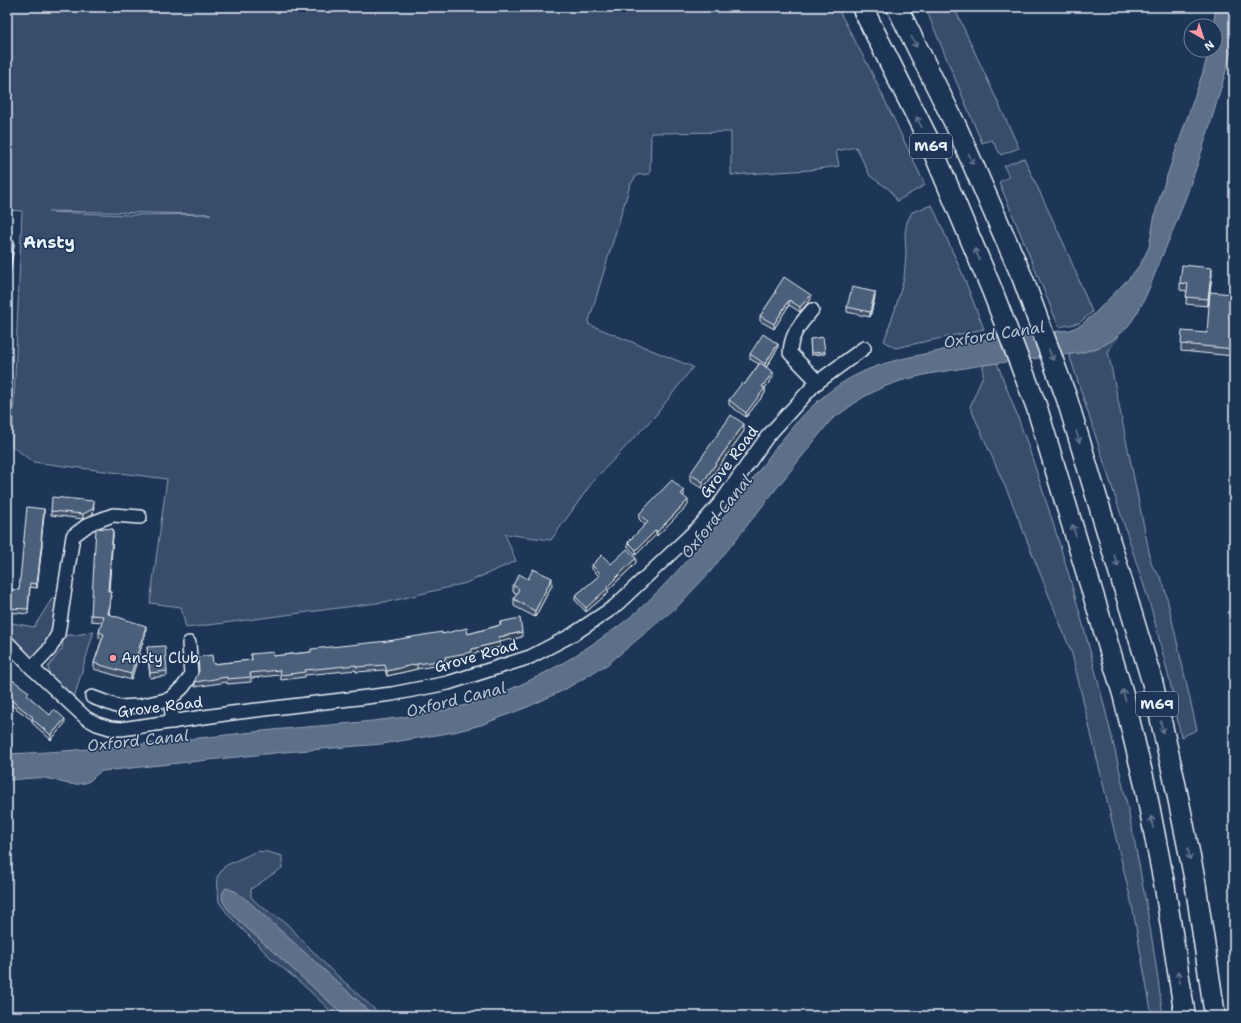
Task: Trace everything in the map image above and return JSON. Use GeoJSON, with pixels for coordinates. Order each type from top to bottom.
{"type":"FeatureCollection","features":[{"type":"Feature","properties":{"kind":"highway","name":"M69"},"geometry":{"type":"LineString","coordinates":[[862,7],[929,141],[992,290],[1037,408],[1123,694],[1145,785],[1164,881],[1185,1016]]}},
{"type":"Feature","properties":{"kind":"highway","name":"M69"},"geometry":{"type":"LineString","coordinates":[[897,7],[958,128],[1023,279],[1067,399],[1152,681],[1195,881],[1215,1016]]}},
{"type":"Feature","properties":{"kind":"street"},"geometry":{"type":"LineString","coordinates":[[812,310],[794,333],[790,353],[818,382]]}},
{"type":"Feature","properties":{"kind":"street","name":"Grove Road"},"geometry":{"type":"LineString","coordinates":[[7,642],[32,668],[86,718],[97,724],[110,728],[121,729],[240,712],[392,694],[448,683],[530,657],[572,636],[614,607],[699,528],[721,502],[767,437],[818,382],[864,348]]}},
{"type":"Feature","properties":{"kind":"street"},"geometry":{"type":"LineString","coordinates":[[32,668],[49,650],[58,634],[73,536],[89,524],[113,515],[140,517]]}},
{"type":"Feature","properties":{"kind":"street"},"geometry":{"type":"LineString","coordinates":[[92,696],[119,707],[139,706],[170,699],[183,687],[191,676],[189,644]]}},
{"type":"Feature","properties":{"kind":"street"},"geometry":{"type":"LineString","coordinates":[[170,699],[174,722]]}},
{"type":"Feature","properties":{"kind":"shaded area"},"geometry":{"type":"Polygon","coordinates":[[[7,7],[837,7],[871,71],[925,185],[897,201],[890,190],[870,176],[856,147],[836,151],[839,166],[810,170],[731,175],[731,132],[651,133],[650,174],[637,175],[630,185],[588,324],[693,367],[655,416],[594,480],[551,540],[505,534],[516,561],[466,583],[392,601],[186,628],[181,607],[150,603],[167,479],[33,462],[12,446],[22,211],[7,210],[7,7]],[[48,211],[129,215],[211,214],[48,211]]]}},
{"type":"Feature","properties":{"kind":"shaded area"},"geometry":{"type":"Polygon","coordinates":[[[925,7],[954,7],[1019,148],[1001,155],[992,140],[982,143],[925,7]]]}},
{"type":"Feature","properties":{"kind":"shaded area"},"geometry":{"type":"Polygon","coordinates":[[[1216,7],[1234,7],[1233,40],[1226,70],[1203,147],[1176,223],[1146,295],[1138,311],[1123,332],[1112,341],[1100,347],[1079,353],[983,365],[928,374],[900,381],[881,388],[862,398],[831,420],[710,572],[679,605],[608,664],[564,690],[530,706],[481,725],[454,732],[382,744],[285,752],[103,771],[98,773],[90,781],[79,784],[70,784],[45,778],[7,780],[7,754],[69,751],[373,721],[445,710],[509,690],[568,660],[621,625],[659,590],[719,523],[799,420],[826,394],[841,383],[868,370],[908,357],[992,338],[1070,330],[1081,325],[1094,314],[1132,275],[1141,263],[1149,247],[1160,196],[1207,58],[1223,58],[1223,18],[1214,18],[1216,7]]]}},
{"type":"Feature","properties":{"kind":"shaded area"},"geometry":{"type":"Polygon","coordinates":[[[1024,158],[1064,244],[1092,312],[1079,323],[1059,327],[999,182],[1009,177],[1004,166],[1024,158]]]}},
{"type":"Feature","properties":{"kind":"shaded area"},"geometry":{"type":"Polygon","coordinates":[[[932,205],[962,273],[984,329],[895,348],[884,341],[904,278],[906,254],[905,233],[907,222],[912,212],[932,205]]]}},
{"type":"Feature","properties":{"kind":"shaded area"},"geometry":{"type":"Polygon","coordinates":[[[1119,335],[1108,352],[1152,566],[1161,578],[1165,589],[1197,730],[1181,737],[1170,682],[1152,611],[1069,354],[1096,348],[1108,343],[1119,335]]]}},
{"type":"Feature","properties":{"kind":"shaded area"},"geometry":{"type":"Polygon","coordinates":[[[997,363],[1024,433],[1050,513],[1091,655],[1126,798],[1153,943],[1163,1016],[1152,1016],[1132,905],[1072,654],[1011,500],[970,407],[983,375],[983,365],[997,363]]]}},
{"type":"Feature","properties":{"kind":"shaded area"},"geometry":{"type":"Polygon","coordinates":[[[53,597],[57,601],[55,635],[36,660],[32,659],[7,633],[7,622],[34,627],[53,597]]]}},
{"type":"Feature","properties":{"kind":"shaded area"},"geometry":{"type":"Polygon","coordinates":[[[94,631],[74,698],[50,676],[48,667],[62,649],[64,635],[77,635],[94,631]]]}},
{"type":"Feature","properties":{"kind":"shaded area"},"geometry":{"type":"Polygon","coordinates":[[[257,851],[282,856],[282,868],[251,889],[251,897],[259,905],[286,923],[329,968],[382,1016],[336,1016],[301,983],[274,961],[229,916],[219,902],[217,877],[225,866],[257,851]]]}},
{"type":"Feature","properties":{"kind":"shaded area"},"geometry":{"type":"Polygon","coordinates":[[[226,888],[235,891],[248,901],[375,1016],[345,1016],[232,914],[225,905],[222,897],[226,888]]]}},
{"type":"Feature","properties":{"kind":"building"},"geometry":{"type":"Polygon","coordinates":[[[7,240],[14,241],[10,268],[7,268],[7,240]]]}},
{"type":"Feature","properties":{"kind":"building"},"geometry":{"type":"Polygon","coordinates":[[[1182,265],[1212,268],[1208,299],[1186,297],[1188,284],[1180,283],[1182,265]]]}},
{"type":"Feature","properties":{"kind":"building"},"geometry":{"type":"Polygon","coordinates":[[[784,277],[811,295],[800,307],[789,300],[774,324],[760,316],[784,277]]]}},
{"type":"Feature","properties":{"kind":"building"},"geometry":{"type":"Polygon","coordinates":[[[852,287],[875,292],[870,312],[847,307],[852,287]]]}},
{"type":"Feature","properties":{"kind":"building"},"geometry":{"type":"Polygon","coordinates":[[[1210,292],[1234,294],[1234,349],[1181,344],[1182,331],[1207,333],[1210,292]]]}},
{"type":"Feature","properties":{"kind":"building"},"geometry":{"type":"Polygon","coordinates":[[[763,334],[778,344],[765,364],[750,354],[763,334]]]}},
{"type":"Feature","properties":{"kind":"building"},"geometry":{"type":"Polygon","coordinates":[[[823,337],[825,352],[811,353],[810,339],[823,337]]]}},
{"type":"Feature","properties":{"kind":"building"},"geometry":{"type":"Polygon","coordinates":[[[760,363],[773,372],[762,387],[765,388],[746,413],[729,400],[742,383],[744,385],[760,363]]]}},
{"type":"Feature","properties":{"kind":"building"},"geometry":{"type":"Polygon","coordinates":[[[731,415],[744,424],[703,482],[690,474],[731,415]]]}},
{"type":"Feature","properties":{"kind":"building"},"geometry":{"type":"Polygon","coordinates":[[[672,480],[684,491],[681,494],[688,500],[657,532],[656,530],[636,550],[628,542],[648,522],[639,514],[672,480]]]}},
{"type":"Feature","properties":{"kind":"building"},"geometry":{"type":"Polygon","coordinates":[[[52,497],[94,501],[93,509],[83,514],[51,511],[52,497]]]}},
{"type":"Feature","properties":{"kind":"building"},"geometry":{"type":"Polygon","coordinates":[[[27,507],[44,509],[37,584],[30,583],[28,609],[7,608],[7,589],[19,590],[27,507]]]}},
{"type":"Feature","properties":{"kind":"building"},"geometry":{"type":"Polygon","coordinates":[[[96,528],[113,529],[108,591],[111,591],[108,614],[146,626],[131,674],[94,663],[104,634],[99,632],[104,616],[91,615],[96,528]]]}},
{"type":"Feature","properties":{"kind":"building"},"geometry":{"type":"Polygon","coordinates":[[[627,549],[636,558],[607,587],[608,588],[586,608],[575,596],[601,574],[592,565],[602,555],[611,564],[627,549]]]}},
{"type":"Feature","properties":{"kind":"building"},"geometry":{"type":"Polygon","coordinates":[[[533,569],[552,578],[535,611],[514,599],[519,589],[513,585],[519,574],[528,579],[533,569]]]}},
{"type":"Feature","properties":{"kind":"building"},"geometry":{"type":"Polygon","coordinates":[[[520,618],[522,632],[499,637],[500,642],[472,649],[472,652],[445,657],[446,660],[417,664],[387,671],[385,665],[356,667],[356,665],[305,670],[305,672],[281,675],[280,670],[250,673],[251,677],[227,679],[227,677],[195,682],[199,671],[198,657],[212,655],[213,664],[252,660],[251,654],[273,652],[273,656],[311,652],[311,649],[388,641],[442,632],[442,634],[467,628],[468,634],[501,625],[500,622],[520,618]]]}},
{"type":"Feature","properties":{"kind":"building"},"geometry":{"type":"Polygon","coordinates":[[[165,646],[167,671],[150,673],[147,647],[165,646]]]}},
{"type":"Feature","properties":{"kind":"building"},"geometry":{"type":"Polygon","coordinates":[[[7,676],[29,692],[27,695],[50,715],[54,709],[65,719],[51,735],[32,719],[33,717],[7,697],[7,676]]]}},
{"type":"Feature","properties":{"kind":"place","name":"Ansty Club"},"geometry":{"type":"Point","coordinates":[113,658]}},
{"type":"Feature","properties":{"kind":"district","name":"Ansty"},"geometry":{"type":"Point","coordinates":[49,242]}},
{"type":"Feature","properties":{"kind":"water label","name":"Oxford Canal"},"geometry":{"type":"Point","coordinates":[994,334]}},
{"type":"Feature","properties":{"kind":"water label","name":"Oxford Canal"},"geometry":{"type":"Point","coordinates":[716,516]}},
{"type":"Feature","properties":{"kind":"water label","name":"Oxford Canal"},"geometry":{"type":"Point","coordinates":[456,699]}},
{"type":"Feature","properties":{"kind":"water label","name":"Oxford Canal"},"geometry":{"type":"Point","coordinates":[138,740]}}]}
